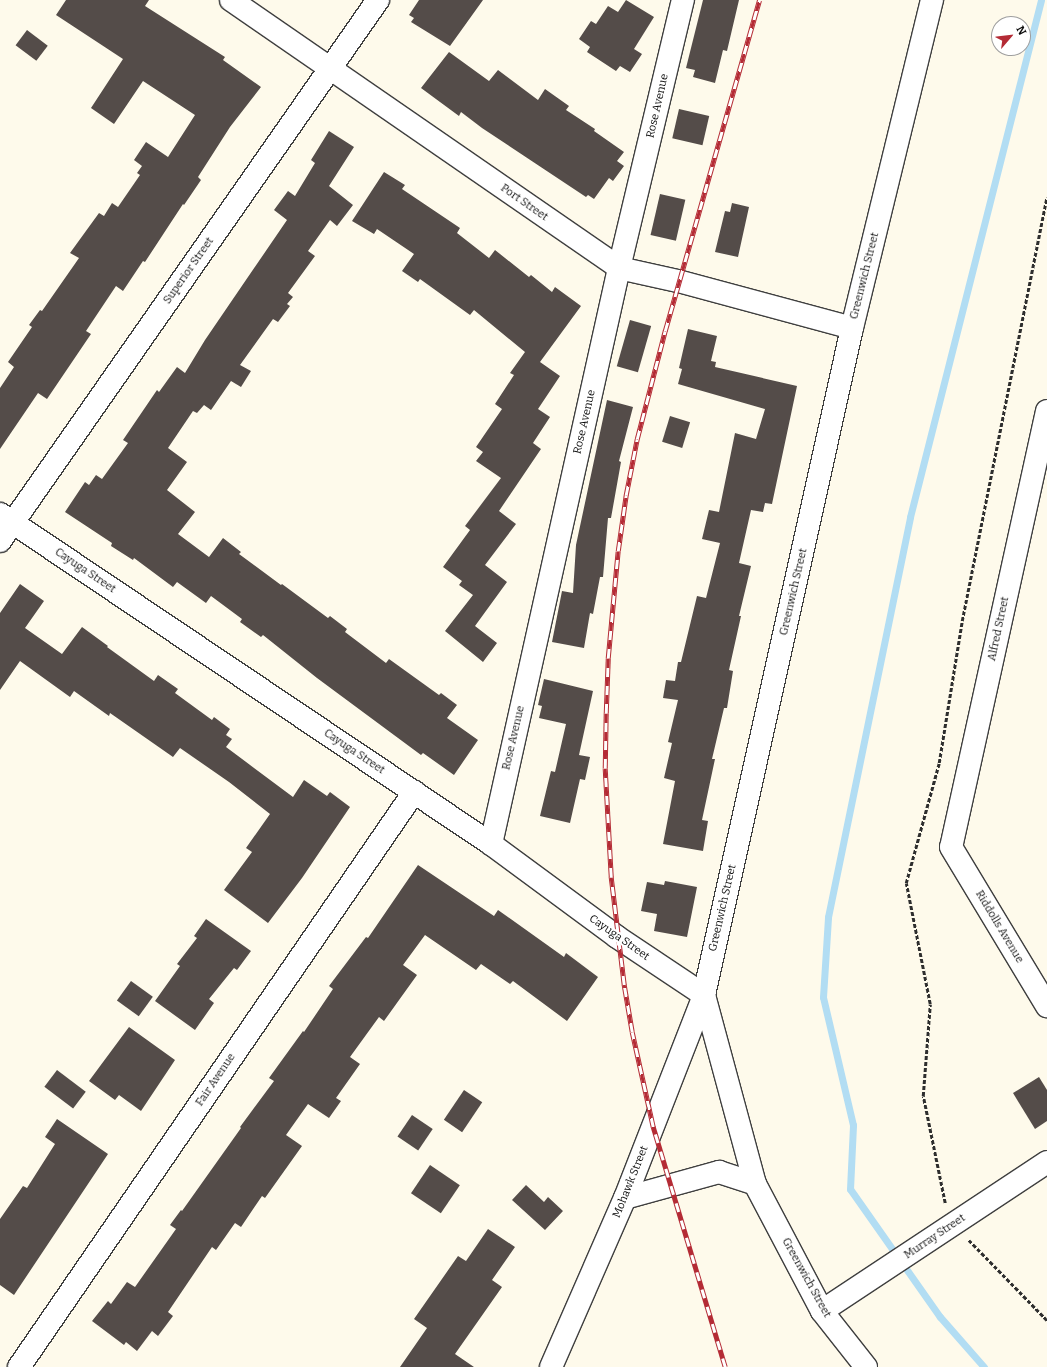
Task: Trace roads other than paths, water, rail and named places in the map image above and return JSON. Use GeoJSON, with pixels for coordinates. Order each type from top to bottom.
{"type":"FeatureCollection","features":[{"type":"Feature","properties":{"kind":"street","name":"Port Street"},"geometry":{"type":"LineString","coordinates":[[232,0],[620,268],[678,281],[852,328]]}},
{"type":"Feature","properties":{"kind":"street","name":"Superior Street"},"geometry":{"type":"LineString","coordinates":[[0,542],[7,519],[378,0]]}},
{"type":"Feature","properties":{"kind":"street","name":"Rose Avenue"},"geometry":{"type":"LineString","coordinates":[[491,844],[620,268],[683,0]]}},
{"type":"Feature","properties":{"kind":"street","name":"Greenwich Street"},"geometry":{"type":"LineString","coordinates":[[866,1367],[822,1311],[755,1184],[704,995],[852,328],[932,0]]}},
{"type":"Feature","properties":{"kind":"street","name":"Alfred Street"},"geometry":{"type":"LineString","coordinates":[[951,847],[1047,411]]}},
{"type":"Feature","properties":{"kind":"street","name":"Cayuga Street"},"geometry":{"type":"LineString","coordinates":[[7,519],[491,844],[617,937],[704,995]]}},
{"type":"Feature","properties":{"kind":"street","name":"Fair Avenue"},"geometry":{"type":"LineString","coordinates":[[19,1367],[414,792]]}},
{"type":"Feature","properties":{"kind":"street","name":"Riddolls Avenue"},"geometry":{"type":"LineString","coordinates":[[951,847],[1047,1006]]}},
{"type":"Feature","properties":{"kind":"street","name":"Mohawk Street"},"geometry":{"type":"LineString","coordinates":[[551,1367],[625,1198],[704,995]]}},
{"type":"Feature","properties":{"kind":"street","name":"Murray Street"},"geometry":{"type":"LineString","coordinates":[[822,1311],[924,1245],[1047,1162]]}},
{"type":"Feature","properties":{"kind":"street"},"geometry":{"type":"LineString","coordinates":[[625,1198],[719,1172],[755,1184]]}},
{"type":"Feature","properties":{"kind":"waterway"},"geometry":{"type":"LineString","coordinates":[[984,1367],[940,1317],[850,1189],[853,1125],[823,997],[828,917],[910,517],[1041,0]]}},
{"type":"Feature","properties":{"kind":"railway"},"geometry":{"type":"LineString","coordinates":[[725,1367],[653,1127],[632,1032],[624,985],[611,877],[605,768],[606,713],[608,658],[618,551],[626,495],[637,439],[665,331],[759,0]]}}]}
